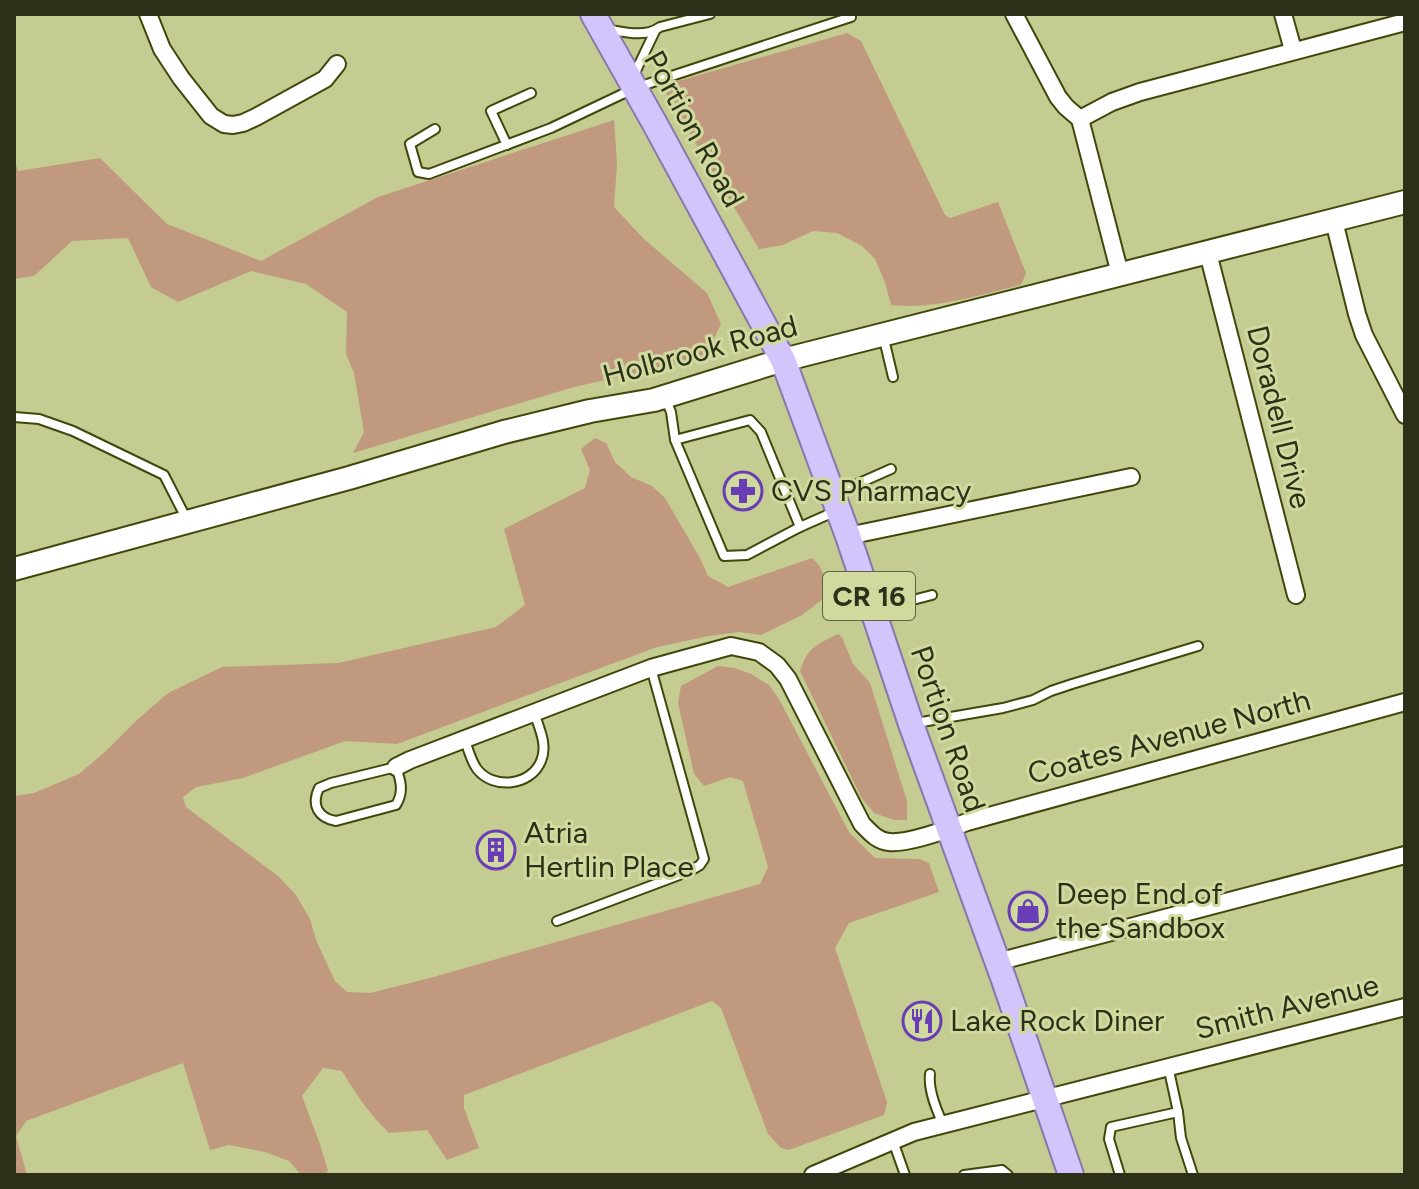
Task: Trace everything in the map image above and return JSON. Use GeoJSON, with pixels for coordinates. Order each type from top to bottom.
{"type":"FeatureCollection","features":[{"type":"Feature","properties":{"kind":"main road","name":"Portion Road"},"geometry":{"type":"LineString","coordinates":[[597,21],[783,360],[836,502],[1071,1175]]}},
{"type":"Feature","properties":{"kind":"street"},"geometry":{"type":"LineString","coordinates":[[148,14],[162,49],[181,78],[211,116],[224,124],[243,123],[256,117],[325,79],[337,64]]}},
{"type":"Feature","properties":{"kind":"street"},"geometry":{"type":"LineString","coordinates":[[1014,14],[1058,97],[1080,119],[1120,274]]}},
{"type":"Feature","properties":{"kind":"street"},"geometry":{"type":"LineString","coordinates":[[1283,14],[1293,50]]}},
{"type":"Feature","properties":{"kind":"street"},"geometry":{"type":"LineString","coordinates":[[1080,119],[1140,92],[1405,22]]}},
{"type":"Feature","properties":{"kind":"street","name":"Holbrook Road"},"geometry":{"type":"LineString","coordinates":[[14,569],[349,478],[504,432],[665,397],[783,360],[1405,202]]}},
{"type":"Feature","properties":{"kind":"street"},"geometry":{"type":"LineString","coordinates":[[1334,221],[1364,335],[1405,415]]}},
{"type":"Feature","properties":{"kind":"street","name":"Doradell Drive"},"geometry":{"type":"LineString","coordinates":[[1208,253],[1296,595]]}},
{"type":"Feature","properties":{"kind":"street"},"geometry":{"type":"LineString","coordinates":[[848,536],[1131,477]]}},
{"type":"Feature","properties":{"kind":"street"},"geometry":{"type":"LineString","coordinates":[[396,767],[651,668],[731,646],[759,652],[777,665],[788,679],[862,824],[875,837],[890,842],[949,829]]}},
{"type":"Feature","properties":{"kind":"street","name":"Coates Avenue North"},"geometry":{"type":"LineString","coordinates":[[949,829],[1405,702]]}},
{"type":"Feature","properties":{"kind":"street"},"geometry":{"type":"LineString","coordinates":[[997,962],[1405,855]]}},
{"type":"Feature","properties":{"kind":"street","name":"Smith Avenue"},"geometry":{"type":"LineString","coordinates":[[813,1175],[914,1132],[1405,1007]]}},
{"type":"Feature","properties":{"kind":"lane"},"geometry":{"type":"LineString","coordinates":[[633,85],[655,31],[710,14]]}},
{"type":"Feature","properties":{"kind":"lane"},"geometry":{"type":"LineString","coordinates":[[435,129],[410,144],[418,172],[429,174],[551,128],[633,85],[851,17]]}},
{"type":"Feature","properties":{"kind":"lane"},"geometry":{"type":"LineString","coordinates":[[597,21],[627,33],[655,31]]}},
{"type":"Feature","properties":{"kind":"lane"},"geometry":{"type":"LineString","coordinates":[[507,145],[491,111],[531,93]]}},
{"type":"Feature","properties":{"kind":"lane"},"geometry":{"type":"LineString","coordinates":[[883,335],[893,377]]}},
{"type":"Feature","properties":{"kind":"lane"},"geometry":{"type":"LineString","coordinates":[[665,397],[671,412],[675,440],[724,556],[747,555],[800,527],[891,469]]}},
{"type":"Feature","properties":{"kind":"lane"},"geometry":{"type":"LineString","coordinates":[[14,417],[39,419],[73,431],[164,475],[188,521]]}},
{"type":"Feature","properties":{"kind":"lane"},"geometry":{"type":"LineString","coordinates":[[675,440],[750,420],[761,432],[800,527]]}},
{"type":"Feature","properties":{"kind":"lane"},"geometry":{"type":"LineString","coordinates":[[874,611],[932,595]]}},
{"type":"Feature","properties":{"kind":"lane"},"geometry":{"type":"LineString","coordinates":[[911,724],[1033,700],[1072,684],[1198,646]]}},
{"type":"Feature","properties":{"kind":"lane"},"geometry":{"type":"LineString","coordinates":[[557,921],[690,871],[704,859],[651,668]]}},
{"type":"Feature","properties":{"kind":"lane"},"geometry":{"type":"LineString","coordinates":[[464,739],[476,768],[485,776],[496,782],[524,780],[541,761],[544,746],[534,712]]}},
{"type":"Feature","properties":{"kind":"lane"},"geometry":{"type":"LineString","coordinates":[[396,767],[401,789],[396,805],[336,821],[320,815],[316,807],[319,788],[396,767]]}},
{"type":"Feature","properties":{"kind":"lane"},"geometry":{"type":"LineString","coordinates":[[1168,1066],[1181,1138],[1193,1175]]}},
{"type":"Feature","properties":{"kind":"lane"},"geometry":{"type":"LineString","coordinates":[[930,1074],[936,1109],[943,1124]]}},
{"type":"Feature","properties":{"kind":"lane"},"geometry":{"type":"LineString","coordinates":[[1120,1175],[1109,1139],[1111,1127],[1178,1112]]}},
{"type":"Feature","properties":{"kind":"lane"},"geometry":{"type":"LineString","coordinates":[[893,1141],[905,1175]]}},
{"type":"Feature","properties":{"kind":"lane"},"geometry":{"type":"LineString","coordinates":[[964,1175],[1002,1170],[1008,1175]]}},
{"type":"Feature","properties":{"kind":"shaded area"},"geometry":{"type":"Polygon","coordinates":[[[847,33],[861,41],[945,215],[950,218],[998,202],[1026,273],[1021,285],[940,304],[891,305],[875,259],[862,246],[837,233],[813,231],[783,245],[759,249],[664,90],[664,85],[847,33]]]}},
{"type":"Feature","properties":{"kind":"shaded area"},"geometry":{"type":"Polygon","coordinates":[[[614,120],[617,163],[614,207],[644,239],[707,293],[721,324],[705,358],[574,387],[353,453],[364,432],[354,373],[346,354],[347,312],[306,284],[251,271],[178,302],[151,287],[128,238],[72,241],[34,276],[14,279],[14,159],[18,171],[100,158],[167,224],[261,261],[378,197],[614,120]]]}},
{"type":"Feature","properties":{"kind":"shaded area"},"geometry":{"type":"Polygon","coordinates":[[[595,438],[606,443],[615,462],[631,477],[652,486],[665,498],[708,576],[728,587],[812,558],[824,576],[824,598],[802,615],[761,635],[739,632],[657,647],[397,744],[345,741],[243,778],[196,787],[183,797],[186,807],[278,876],[296,895],[310,919],[335,981],[347,992],[370,993],[760,884],[768,867],[743,781],[730,777],[704,786],[694,774],[678,703],[681,686],[718,666],[751,674],[769,685],[779,699],[849,832],[875,858],[919,859],[929,863],[939,892],[849,923],[835,948],[887,1102],[884,1115],[789,1150],[781,1148],[768,1134],[721,1008],[712,1001],[464,1095],[464,1108],[479,1148],[447,1160],[427,1130],[389,1133],[364,1104],[342,1071],[323,1068],[302,1096],[328,1171],[324,1175],[301,1175],[289,1161],[265,1152],[229,1145],[210,1150],[183,1063],[26,1121],[16,1136],[27,1175],[14,1175],[14,796],[34,793],[79,774],[168,693],[222,667],[338,663],[496,627],[525,605],[504,529],[585,488],[590,470],[581,449],[595,438]]]}},
{"type":"Feature","properties":{"kind":"shaded area"},"geometry":{"type":"Polygon","coordinates":[[[838,634],[853,664],[870,683],[907,801],[907,820],[894,820],[874,813],[861,797],[800,671],[814,648],[838,634]]]}},
{"type":"Feature","properties":{"kind":"place","name":"CVS Pharmacy"},"geometry":{"type":"Point","coordinates":[743,491]}},
{"type":"Feature","properties":{"kind":"place","name":"Atria Hertlin Place"},"geometry":{"type":"Point","coordinates":[496,850]}},
{"type":"Feature","properties":{"kind":"place","name":"Deep End of the Sandbox"},"geometry":{"type":"Point","coordinates":[1028,911]}},
{"type":"Feature","properties":{"kind":"place","name":"Lake Rock Diner"},"geometry":{"type":"Point","coordinates":[922,1021]}}]}
